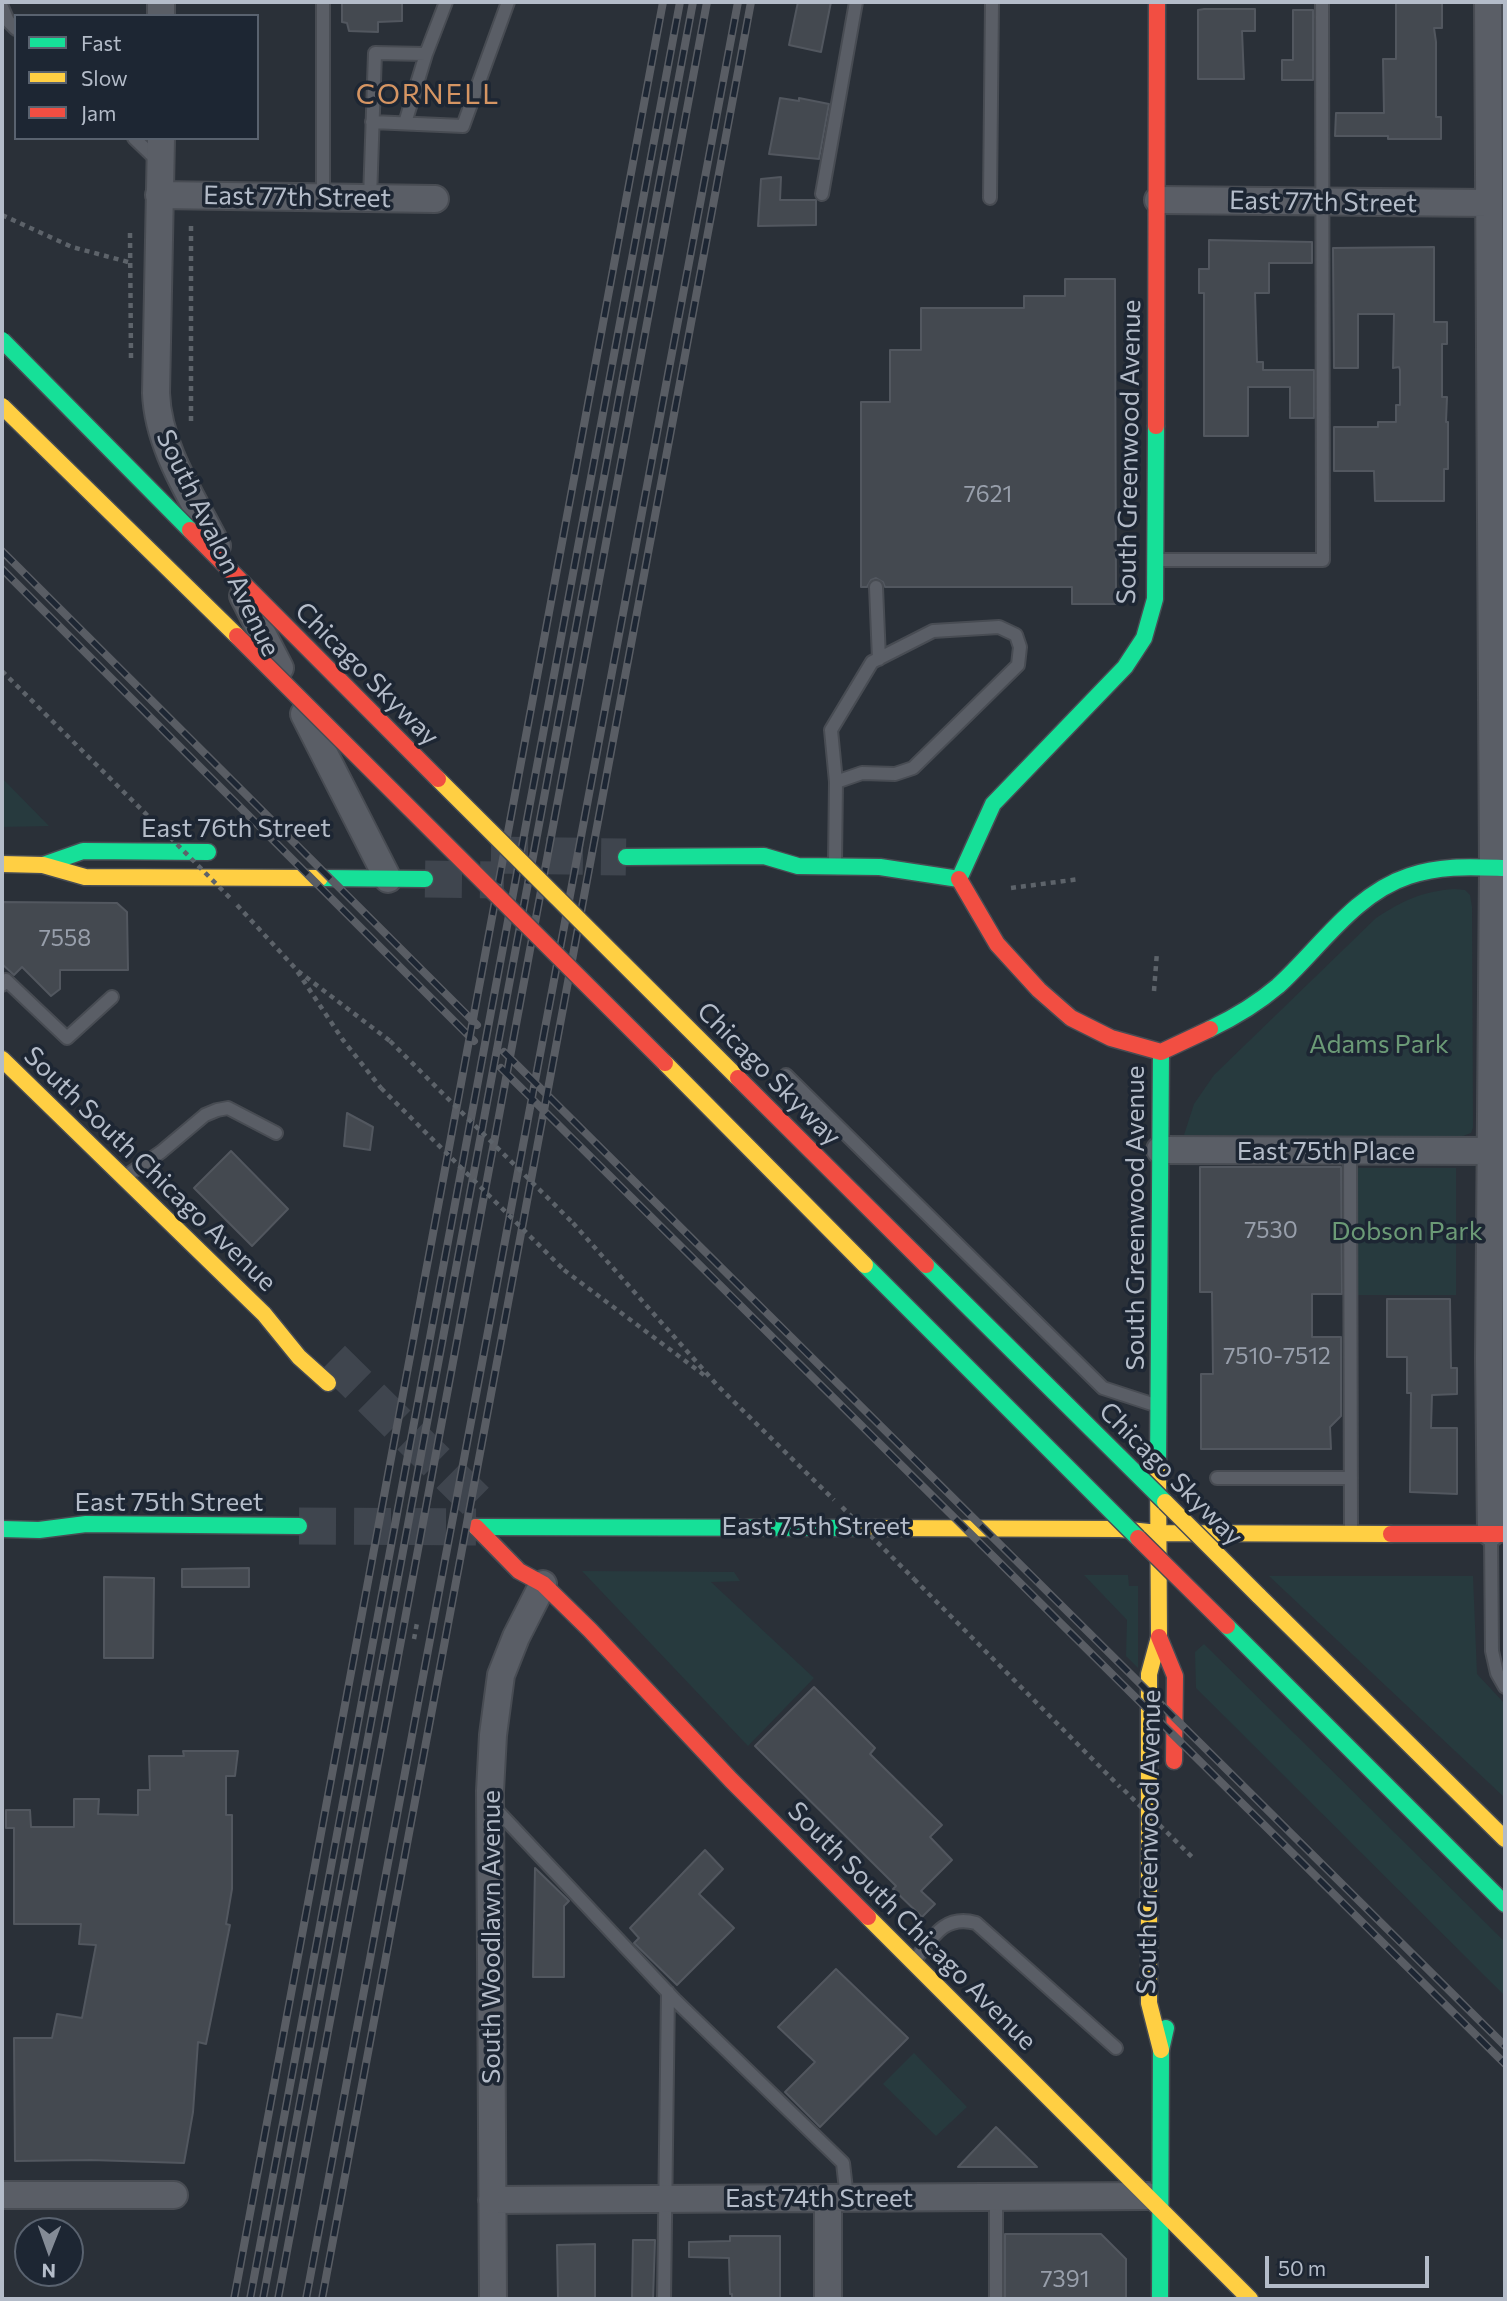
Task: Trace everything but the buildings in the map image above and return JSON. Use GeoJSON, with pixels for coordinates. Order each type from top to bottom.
{"type":"FeatureCollection","features":[{"type":"Feature","properties":{"kind":"main road","name":"South Greenwood Avenue"},"geometry":{"type":"LineString","coordinates":[[959,879],[993,804],[1125,667],[1144,638],[1154,599],[1157,2]]}},
{"type":"Feature","properties":{"kind":"main road","name":"Chicago Skyway"},"geometry":{"type":"LineString","coordinates":[[2,340],[301,643],[1505,1839]]}},
{"type":"Feature","properties":{"kind":"main road"},"geometry":{"type":"LineString","coordinates":[[2,406],[390,788],[1505,1904]]}},
{"type":"Feature","properties":{"kind":"main road","name":"East 76th Street"},"geometry":{"type":"LineString","coordinates":[[43,864],[83,851],[222,852]]}},
{"type":"Feature","properties":{"kind":"main road"},"geometry":{"type":"LineString","coordinates":[[626,857],[764,856],[798,866],[880,867],[959,879],[997,944],[1039,990],[1071,1018],[1111,1038],[1161,1052],[1224,1022],[1276,987],[1368,896],[1407,876],[1444,867],[1499,868]]}},
{"type":"Feature","properties":{"kind":"main road","name":"East 76th Street"},"geometry":{"type":"LineString","coordinates":[[2,864],[43,864],[85,877],[378,860],[425,879]]}},
{"type":"Feature","properties":{"kind":"main road"},"geometry":{"type":"LineString","coordinates":[[775,876],[798,866]]}},
{"type":"Feature","properties":{"kind":"main road","name":"South Greenwood Avenue"},"geometry":{"type":"LineString","coordinates":[[1161,1052],[1159,1637],[1149,1674],[1149,2003],[1161,2050]]}},
{"type":"Feature","properties":{"kind":"main road","name":"South South Chicago Avenue"},"geometry":{"type":"LineString","coordinates":[[2,1059],[264,1314],[299,1357],[328,1383]]}},
{"type":"Feature","properties":{"kind":"main road","name":"South South Chicago Avenue"},"geometry":{"type":"LineString","coordinates":[[264,1314],[304,1337]]}},
{"type":"Feature","properties":{"kind":"main road","name":"South South Chicago Avenue"},"geometry":{"type":"LineString","coordinates":[[486,1511],[525,1550],[543,1584]]}},
{"type":"Feature","properties":{"kind":"main road","name":"East 75th Street"},"geometry":{"type":"LineString","coordinates":[[39,1530],[86,1524],[299,1526]]}},
{"type":"Feature","properties":{"kind":"main road","name":"South South Chicago Avenue"},"geometry":{"type":"LineString","coordinates":[[476,1527],[519,1571],[543,1584],[590,1630],[731,1780],[1250,2299]]}},
{"type":"Feature","properties":{"kind":"main road","name":"East 75th Street"},"geometry":{"type":"LineString","coordinates":[[476,1527],[1120,1529],[1158,1533],[1498,1534]]}},
{"type":"Feature","properties":{"kind":"main road","name":"East 75th Street"},"geometry":{"type":"LineString","coordinates":[[2,1529],[177,1541]]}},
{"type":"Feature","properties":{"kind":"main road","name":"East 75th Street"},"geometry":{"type":"LineString","coordinates":[[1124,1546],[1158,1533]]}},
{"type":"Feature","properties":{"kind":"main road"},"geometry":{"type":"LineString","coordinates":[[472,1550],[525,1550]]}},
{"type":"Feature","properties":{"kind":"main road","name":"South Greenwood Avenue"},"geometry":{"type":"LineString","coordinates":[[1159,1637],[1175,1676],[1174,1772]]}},
{"type":"Feature","properties":{"kind":"main road","name":"South Greenwood Avenue"},"geometry":{"type":"LineString","coordinates":[[1160,2299],[1153,2203],[1161,2050],[1170,2015]]}},
{"type":"Feature","properties":{"kind":"street"},"geometry":{"type":"LineString","coordinates":[[1489,2],[1497,203],[1499,868],[1492,1151],[1498,1534]]}},
{"type":"Feature","properties":{"kind":"street","name":"South Avalon Avenue"},"geometry":{"type":"LineString","coordinates":[[161,151],[157,267],[158,423],[163,439],[378,860]]}},
{"type":"Feature","properties":{"kind":"street","name":"East 77th Street"},"geometry":{"type":"LineString","coordinates":[[159,195],[435,199]]}},
{"type":"Feature","properties":{"kind":"street","name":"East 77th Street"},"geometry":{"type":"LineString","coordinates":[[1158,200],[1497,203]]}},
{"type":"Feature","properties":{"kind":"street","name":"East 75th Place"},"geometry":{"type":"LineString","coordinates":[[1160,1150],[1492,1151]]}},
{"type":"Feature","properties":{"kind":"street","name":"South Woodlawn Avenue"},"geometry":{"type":"LineString","coordinates":[[493,2299],[490,1804],[493,1735],[501,1675],[516,1637],[543,1584]]}},
{"type":"Feature","properties":{"kind":"street"},"geometry":{"type":"LineString","coordinates":[[2,2195],[174,2195]]}},
{"type":"Feature","properties":{"kind":"street","name":"East 74th Street"},"geometry":{"type":"LineString","coordinates":[[492,2200],[996,2197],[1153,2203]]}},
{"type":"Feature","properties":{"kind":"street"},"geometry":{"type":"LineString","coordinates":[[828,2299],[837,2198]]}},
{"type":"Feature","properties":{"kind":"lane"},"geometry":{"type":"LineString","coordinates":[[323,2],[323,197]]}},
{"type":"Feature","properties":{"kind":"lane"},"geometry":{"type":"LineString","coordinates":[[405,123],[426,54],[446,2]]}},
{"type":"Feature","properties":{"kind":"lane"},"geometry":{"type":"LineString","coordinates":[[372,122],[463,126],[508,2]]}},
{"type":"Feature","properties":{"kind":"lane"},"geometry":{"type":"LineString","coordinates":[[822,194],[856,2]]}},
{"type":"Feature","properties":{"kind":"lane"},"geometry":{"type":"LineString","coordinates":[[990,198],[992,2]]}},
{"type":"Feature","properties":{"kind":"lane"},"geometry":{"type":"LineString","coordinates":[[1156,559],[1323,559],[1322,2]]}},
{"type":"Feature","properties":{"kind":"lane"},"geometry":{"type":"LineString","coordinates":[[2,7],[8,22],[14,27]]}},
{"type":"Feature","properties":{"kind":"lane"},"geometry":{"type":"LineString","coordinates":[[370,198],[375,53],[426,54]]}},
{"type":"Feature","properties":{"kind":"lane"},"geometry":{"type":"LineString","coordinates":[[138,140],[161,151]]}},
{"type":"Feature","properties":{"kind":"lane"},"geometry":{"type":"LineString","coordinates":[[876,587],[878,659]]}},
{"type":"Feature","properties":{"kind":"lane"},"geometry":{"type":"LineString","coordinates":[[835,866],[836,782],[831,730],[872,662],[933,631],[999,626],[1016,635],[1020,647],[1018,665],[913,768],[895,774],[862,773],[836,782]]}},
{"type":"Feature","properties":{"kind":"lane"},"geometry":{"type":"LineString","coordinates":[[2,985],[6,980],[67,1038],[112,997]]}},
{"type":"Feature","properties":{"kind":"lane"},"geometry":{"type":"LineString","coordinates":[[786,1076],[1103,1388],[1158,1406]]}},
{"type":"Feature","properties":{"kind":"lane"},"geometry":{"type":"LineString","coordinates":[[123,1178],[161,1152],[205,1115],[217,1111],[228,1108],[276,1133]]}},
{"type":"Feature","properties":{"kind":"lane"},"geometry":{"type":"LineString","coordinates":[[1350,1151],[1351,1534]]}},
{"type":"Feature","properties":{"kind":"lane"},"geometry":{"type":"LineString","coordinates":[[1217,1478],[1351,1478]]}},
{"type":"Feature","properties":{"kind":"lane"},"geometry":{"type":"LineString","coordinates":[[1498,1534],[1492,1651],[1497,1673],[1505,1687]]}},
{"type":"Feature","properties":{"kind":"lane"},"geometry":{"type":"LineString","coordinates":[[490,1804],[668,1992],[843,2163],[837,2198]]}},
{"type":"Feature","properties":{"kind":"lane"},"geometry":{"type":"LineString","coordinates":[[913,1962],[944,1926],[965,1920],[976,1923],[1116,2048]]}},
{"type":"Feature","properties":{"kind":"lane"},"geometry":{"type":"LineString","coordinates":[[664,2299],[668,1992]]}},
{"type":"Feature","properties":{"kind":"lane"},"geometry":{"type":"LineString","coordinates":[[996,2197],[996,2299]]}},
{"type":"Feature","properties":{"kind":"path"},"geometry":{"type":"LineString","coordinates":[[2,215],[72,247],[157,267]]}},
{"type":"Feature","properties":{"kind":"path"},"geometry":{"type":"LineString","coordinates":[[191,226],[191,422]]}},
{"type":"Feature","properties":{"kind":"path"},"geometry":{"type":"LineString","coordinates":[[2,671],[233,901],[295,968],[343,1040],[382,1088],[564,1270],[717,1385]]}},
{"type":"Feature","properties":{"kind":"path"},"geometry":{"type":"LineString","coordinates":[[1011,888],[1080,879]]}},
{"type":"Feature","properties":{"kind":"path"},"geometry":{"type":"LineString","coordinates":[[1154,991],[1157,951]]}},
{"type":"Feature","properties":{"kind":"path"},"geometry":{"type":"LineString","coordinates":[[295,968],[390,1041],[573,1223],[717,1385],[1195,1860]]}},
{"type":"Feature","properties":{"kind":"path"},"geometry":{"type":"LineString","coordinates":[[414,1639],[417,1623]]}},
{"type":"Feature","properties":{"kind":"green space"},"geometry":{"type":"Polygon","coordinates":[[[2,778],[49,826],[2,827],[2,778]]]}},
{"type":"Feature","properties":{"kind":"green space","name":"Adams Park"},"geometry":{"type":"Polygon","coordinates":[[[1454,889],[1465,890],[1470,895],[1472,907],[1471,1133],[1460,1137],[1184,1135],[1194,1104],[1214,1075],[1376,918],[1413,898],[1454,889]]]}},
{"type":"Feature","properties":{"kind":"green space","name":"Dobson Park"},"geometry":{"type":"Polygon","coordinates":[[[1358,1168],[1456,1168],[1456,1295],[1358,1295],[1358,1168]]]}},
{"type":"Feature","properties":{"kind":"green space"},"geometry":{"type":"Polygon","coordinates":[[[582,1571],[734,1572],[740,1581],[711,1582],[814,1678],[748,1746],[582,1571]]]}},
{"type":"Feature","properties":{"kind":"green space"},"geometry":{"type":"Polygon","coordinates":[[[1084,1575],[1128,1575],[1129,1586],[1138,1586],[1138,1668],[1126,1656],[1127,1620],[1084,1575]]]}},
{"type":"Feature","properties":{"kind":"green space"},"geometry":{"type":"Polygon","coordinates":[[[1269,1576],[1473,1576],[1477,1674],[1505,1704],[1505,1798],[1269,1576]]]}},
{"type":"Feature","properties":{"kind":"green space"},"geometry":{"type":"Polygon","coordinates":[[[1204,1644],[1505,1942],[1505,1996],[1196,1688],[1195,1652],[1204,1644]]]}},
{"type":"Feature","properties":{"kind":"green space"},"geometry":{"type":"Polygon","coordinates":[[[914,2053],[967,2107],[936,2136],[883,2084],[914,2053]]]}},
{"type":"Feature","properties":{"kind":"tunnel"},"geometry":{"type":"LineString","coordinates":[[491,855],[626,857]]}},
{"type":"Feature","properties":{"kind":"tunnel"},"geometry":{"type":"LineString","coordinates":[[425,879],[504,880]]}},
{"type":"Feature","properties":{"kind":"tunnel"},"geometry":{"type":"LineString","coordinates":[[332,1359],[480,1505]]}},
{"type":"Feature","properties":{"kind":"tunnel"},"geometry":{"type":"LineString","coordinates":[[299,1526],[476,1527]]}},
{"type":"Feature","properties":{"kind":"railway"},"geometry":{"type":"LineString","coordinates":[[234,2299],[663,2]]}},
{"type":"Feature","properties":{"kind":"railway"},"geometry":{"type":"LineString","coordinates":[[250,2299],[680,2]]}},
{"type":"Feature","properties":{"kind":"railway"},"geometry":{"type":"LineString","coordinates":[[263,2299],[693,2]]}},
{"type":"Feature","properties":{"kind":"railway"},"geometry":{"type":"LineString","coordinates":[[278,2299],[707,2]]}},
{"type":"Feature","properties":{"kind":"railway"},"geometry":{"type":"LineString","coordinates":[[306,2299],[738,2]]}},
{"type":"Feature","properties":{"kind":"railway"},"geometry":{"type":"LineString","coordinates":[[322,2299],[751,2]]}},
{"type":"Feature","properties":{"kind":"railway"},"geometry":{"type":"LineString","coordinates":[[2,551],[477,1025]]}},
{"type":"Feature","properties":{"kind":"railway"},"geometry":{"type":"LineString","coordinates":[[2,569],[474,1041]]}},
{"type":"Feature","properties":{"kind":"railway"},"geometry":{"type":"LineString","coordinates":[[504,1052],[1505,2046]]}},
{"type":"Feature","properties":{"kind":"railway"},"geometry":{"type":"LineString","coordinates":[[501,1068],[1505,2064]]}},
{"type":"Feature","properties":{"kind":"traffic: fast"},"geometry":{"type":"LineString","coordinates":[[2,340],[190,530]]}},
{"type":"Feature","properties":{"kind":"traffic: fast"},"geometry":{"type":"LineString","coordinates":[[959,879],[993,804],[1125,667],[1144,638],[1155,599],[1156,426]]}},
{"type":"Feature","properties":{"kind":"traffic: fast"},"geometry":{"type":"LineString","coordinates":[[43,865],[83,851],[208,852]]}},
{"type":"Feature","properties":{"kind":"traffic: fast"},"geometry":{"type":"LineString","coordinates":[[626,857],[764,856],[798,866],[880,867],[959,879]]}},
{"type":"Feature","properties":{"kind":"traffic: fast"},"geometry":{"type":"LineString","coordinates":[[1210,1029],[1245,1010],[1278,986],[1354,909],[1389,884],[1433,870],[1505,868]]}},
{"type":"Feature","properties":{"kind":"traffic: fast"},"geometry":{"type":"LineString","coordinates":[[320,878],[425,879]]}},
{"type":"Feature","properties":{"kind":"traffic: fast"},"geometry":{"type":"LineString","coordinates":[[1158,1467],[1161,1052]]}},
{"type":"Feature","properties":{"kind":"traffic: fast"},"geometry":{"type":"LineString","coordinates":[[865,1265],[1138,1538]]}},
{"type":"Feature","properties":{"kind":"traffic: fast"},"geometry":{"type":"LineString","coordinates":[[926,1265],[1165,1502]]}},
{"type":"Feature","properties":{"kind":"traffic: fast"},"geometry":{"type":"LineString","coordinates":[[2,1529],[39,1530],[86,1524],[299,1526]]}},
{"type":"Feature","properties":{"kind":"traffic: fast"},"geometry":{"type":"LineString","coordinates":[[476,1527],[868,1528]]}},
{"type":"Feature","properties":{"kind":"traffic: fast"},"geometry":{"type":"LineString","coordinates":[[1227,1626],[1505,1904]]}},
{"type":"Feature","properties":{"kind":"traffic: fast"},"geometry":{"type":"LineString","coordinates":[[1160,2299],[1161,2050],[1166,2028]]}},
{"type":"Feature","properties":{"kind":"traffic: slow"},"geometry":{"type":"LineString","coordinates":[[2,406],[237,636]]}},
{"type":"Feature","properties":{"kind":"traffic: slow"},"geometry":{"type":"LineString","coordinates":[[438,779],[738,1078]]}},
{"type":"Feature","properties":{"kind":"traffic: slow"},"geometry":{"type":"LineString","coordinates":[[2,864],[43,865],[85,877],[320,878]]}},
{"type":"Feature","properties":{"kind":"traffic: slow"},"geometry":{"type":"LineString","coordinates":[[2,1059],[264,1314],[299,1357],[328,1383]]}},
{"type":"Feature","properties":{"kind":"traffic: slow"},"geometry":{"type":"LineString","coordinates":[[665,1063],[865,1265]]}},
{"type":"Feature","properties":{"kind":"traffic: slow"},"geometry":{"type":"LineString","coordinates":[[1158,1467],[1159,1637],[1149,1674],[1149,2003],[1161,2050]]}},
{"type":"Feature","properties":{"kind":"traffic: slow"},"geometry":{"type":"LineString","coordinates":[[1165,1502],[1258,1595]]}},
{"type":"Feature","properties":{"kind":"traffic: slow"},"geometry":{"type":"LineString","coordinates":[[868,1528],[1391,1534]]}},
{"type":"Feature","properties":{"kind":"traffic: slow"},"geometry":{"type":"LineString","coordinates":[[1258,1595],[1505,1839]]}},
{"type":"Feature","properties":{"kind":"traffic: slow"},"geometry":{"type":"LineString","coordinates":[[868,1917],[1250,2299]]}},
{"type":"Feature","properties":{"kind":"traffic: jam"},"geometry":{"type":"LineString","coordinates":[[1156,426],[1157,2]]}},
{"type":"Feature","properties":{"kind":"traffic: jam"},"geometry":{"type":"LineString","coordinates":[[190,530],[438,779]]}},
{"type":"Feature","properties":{"kind":"traffic: jam"},"geometry":{"type":"LineString","coordinates":[[237,636],[665,1063]]}},
{"type":"Feature","properties":{"kind":"traffic: jam"},"geometry":{"type":"LineString","coordinates":[[959,879],[997,944],[1039,990],[1071,1018],[1111,1038],[1161,1052],[1210,1029]]}},
{"type":"Feature","properties":{"kind":"traffic: jam"},"geometry":{"type":"LineString","coordinates":[[738,1078],[926,1265]]}},
{"type":"Feature","properties":{"kind":"traffic: jam"},"geometry":{"type":"LineString","coordinates":[[476,1527],[519,1571],[543,1584],[590,1630],[731,1780],[868,1917]]}},
{"type":"Feature","properties":{"kind":"traffic: jam"},"geometry":{"type":"LineString","coordinates":[[1391,1534],[1505,1534]]}},
{"type":"Feature","properties":{"kind":"traffic: jam"},"geometry":{"type":"LineString","coordinates":[[1138,1538],[1227,1626]]}},
{"type":"Feature","properties":{"kind":"traffic: jam"},"geometry":{"type":"LineString","coordinates":[[1159,1637],[1175,1676],[1174,1761]]}},
{"type":"Feature","properties":{"kind":"district","name":"CORNELL"},"geometry":{"type":"Point","coordinates":[428,95]}}]}
